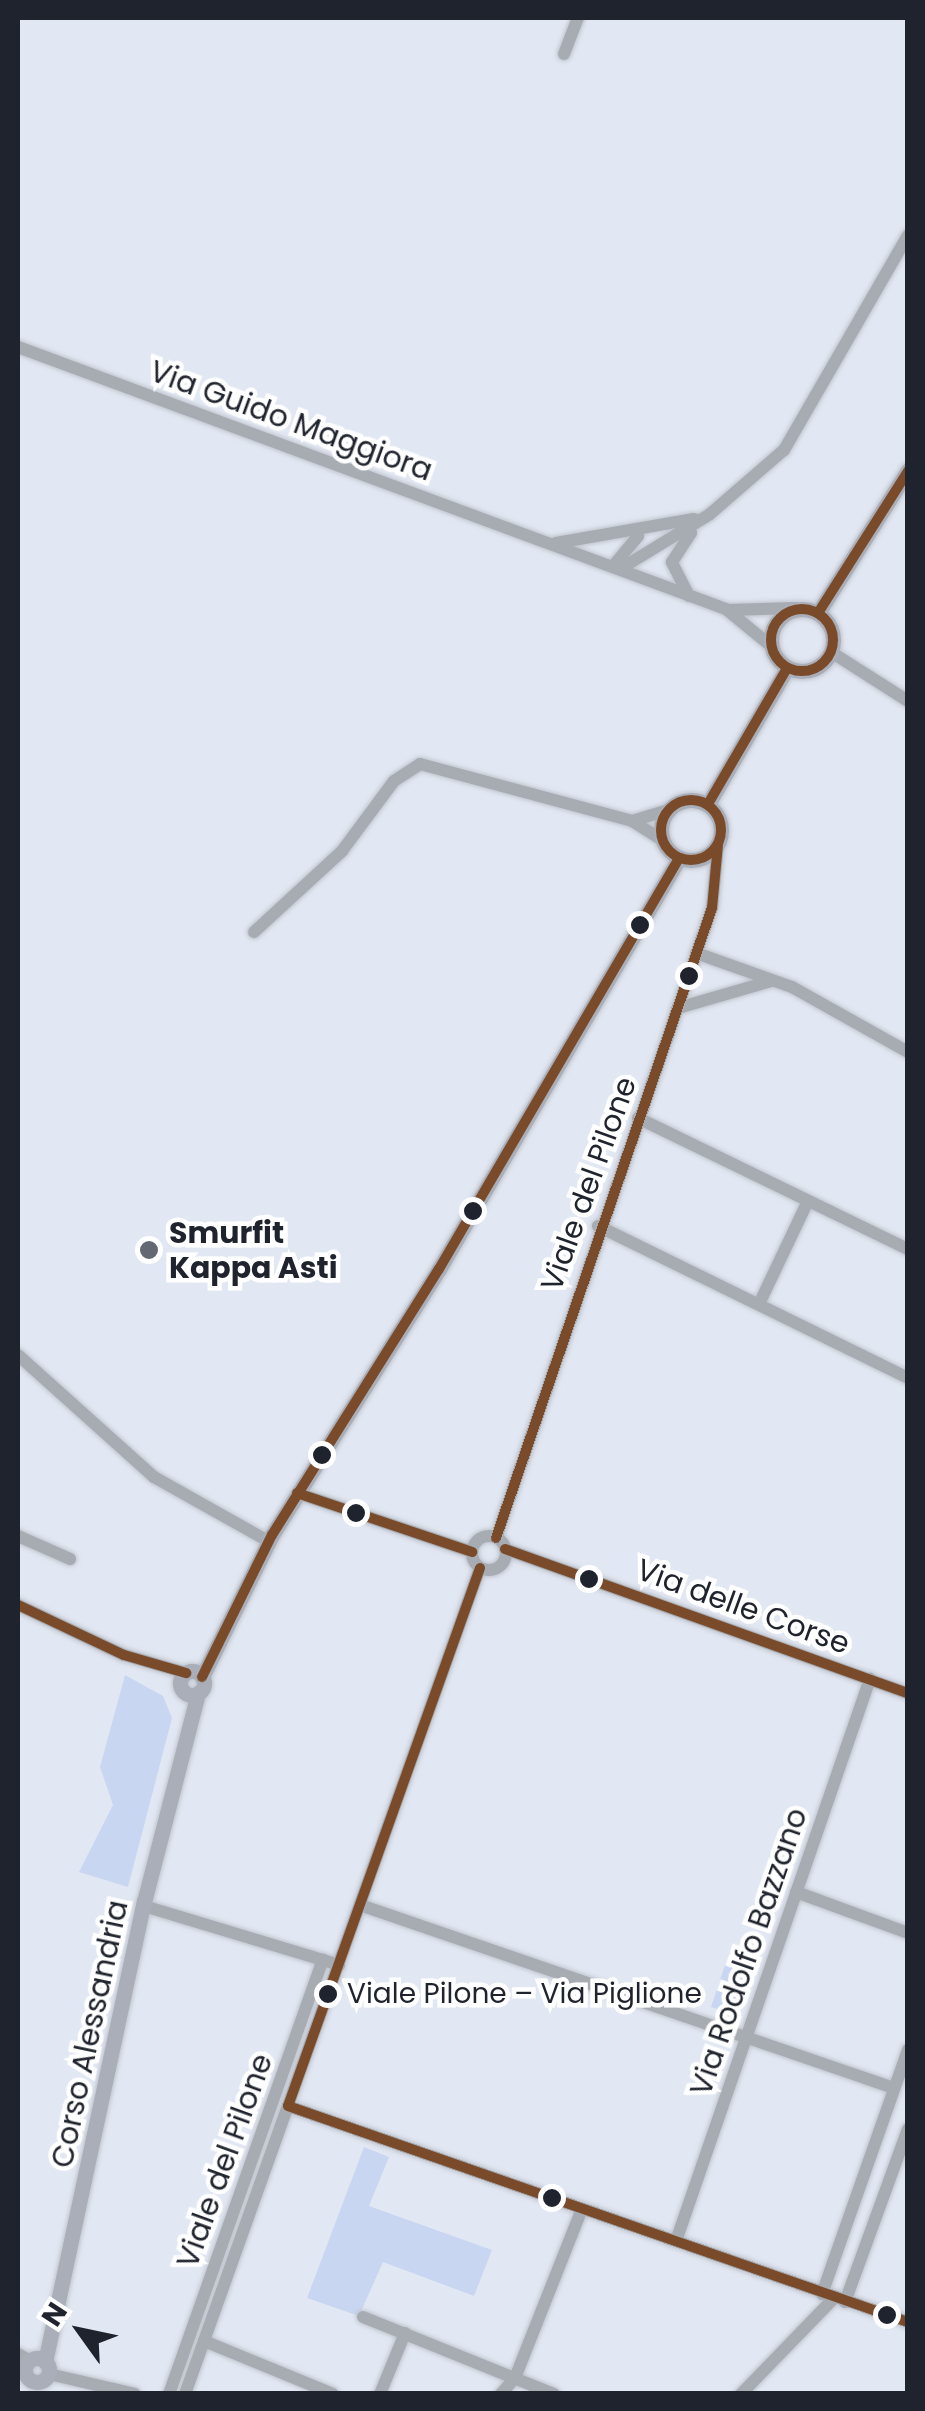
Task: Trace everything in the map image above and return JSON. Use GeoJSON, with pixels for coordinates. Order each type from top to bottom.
{"type":"FeatureCollection","features":[{"type":"Feature","properties":{"kind":"main road"},"geometry":{"type":"LineString","coordinates":[[818,612],[908,470]]}},
{"type":"Feature","properties":{"kind":"main road"},"geometry":{"type":"LineString","coordinates":[[796,608],[818,612],[833,634],[831,652],[818,667],[788,668],[771,646],[773,626],[796,608]]}},
{"type":"Feature","properties":{"kind":"main road"},"geometry":{"type":"LineString","coordinates":[[708,804],[788,668]]}},
{"type":"Feature","properties":{"kind":"main road"},"geometry":{"type":"LineString","coordinates":[[691,799],[708,804],[722,828],[718,845],[705,857],[679,858],[662,840],[667,810],[691,799]]}},
{"type":"Feature","properties":{"kind":"main road"},"geometry":{"type":"LineString","coordinates":[[191,1682],[209,1660],[268,1542],[439,1269],[679,858]]}},
{"type":"Feature","properties":{"kind":"main road","name":"Corso Alessandria"},"geometry":{"type":"LineString","coordinates":[[36,2371],[190,1718],[191,1682]]}},
{"type":"Feature","properties":{"kind":"street"},"geometry":{"type":"LineString","coordinates":[[564,54],[578,18]]}},
{"type":"Feature","properties":{"kind":"street","name":"Via Guido Maggiora"},"geometry":{"type":"LineString","coordinates":[[690,596],[672,556],[710,514],[793,438],[908,234]]}},
{"type":"Feature","properties":{"kind":"street","name":"Via Guido Maggiora"},"geometry":{"type":"LineString","coordinates":[[18,347],[726,610],[771,646]]}},
{"type":"Feature","properties":{"kind":"street","name":"Via Guido Maggiora"},"geometry":{"type":"LineString","coordinates":[[547,544],[649,530],[710,514]]}},
{"type":"Feature","properties":{"kind":"street","name":"Via Guido Maggiora"},"geometry":{"type":"LineString","coordinates":[[617,568],[710,514]]}},
{"type":"Feature","properties":{"kind":"street","name":"Via Guido Maggiora"},"geometry":{"type":"LineString","coordinates":[[617,568],[630,540],[649,530]]}},
{"type":"Feature","properties":{"kind":"street","name":"Via Guido Maggiora"},"geometry":{"type":"LineString","coordinates":[[726,610],[796,608]]}},
{"type":"Feature","properties":{"kind":"street"},"geometry":{"type":"LineString","coordinates":[[831,652],[908,701]]}},
{"type":"Feature","properties":{"kind":"street"},"geometry":{"type":"LineString","coordinates":[[254,932],[342,851],[394,780],[420,764],[632,822],[662,840]]}},
{"type":"Feature","properties":{"kind":"street"},"geometry":{"type":"LineString","coordinates":[[632,822],[667,810]]}},
{"type":"Feature","properties":{"kind":"street","name":"Viale del Pilone"},"geometry":{"type":"LineString","coordinates":[[501,1543],[598,1226],[712,908],[718,845]]}},
{"type":"Feature","properties":{"kind":"street"},"geometry":{"type":"LineString","coordinates":[[696,954],[773,980],[908,1052]]}},
{"type":"Feature","properties":{"kind":"street"},"geometry":{"type":"LineString","coordinates":[[678,1008],[773,980]]}},
{"type":"Feature","properties":{"kind":"street"},"geometry":{"type":"LineString","coordinates":[[638,1118],[908,1250]]}},
{"type":"Feature","properties":{"kind":"street"},"geometry":{"type":"LineString","coordinates":[[760,1302],[808,1201]]}},
{"type":"Feature","properties":{"kind":"street"},"geometry":{"type":"LineString","coordinates":[[598,1226],[760,1302],[908,1378]]}},
{"type":"Feature","properties":{"kind":"street"},"geometry":{"type":"LineString","coordinates":[[18,1355],[154,1477],[268,1542]]}},
{"type":"Feature","properties":{"kind":"street"},"geometry":{"type":"LineString","coordinates":[[297,1494],[472,1552],[480,1568],[497,1568],[501,1543],[480,1538],[472,1552]]}},
{"type":"Feature","properties":{"kind":"street"},"geometry":{"type":"LineString","coordinates":[[18,1536],[70,1559]]}},
{"type":"Feature","properties":{"kind":"street","name":"Via delle Corse"},"geometry":{"type":"LineString","coordinates":[[501,1543],[908,1693]]}},
{"type":"Feature","properties":{"kind":"street","name":"Viale del Pilone"},"geometry":{"type":"LineString","coordinates":[[186,2394],[480,1568]]}},
{"type":"Feature","properties":{"kind":"street"},"geometry":{"type":"LineString","coordinates":[[18,1604],[191,1682]]}},
{"type":"Feature","properties":{"kind":"street","name":"Via Rodolfo Bazzano"},"geometry":{"type":"LineString","coordinates":[[676,2241],[870,1679]]}},
{"type":"Feature","properties":{"kind":"street"},"geometry":{"type":"LineString","coordinates":[[796,1892],[908,1933]]}},
{"type":"Feature","properties":{"kind":"street"},"geometry":{"type":"LineString","coordinates":[[360,1905],[894,2088]]}},
{"type":"Feature","properties":{"kind":"street"},"geometry":{"type":"LineString","coordinates":[[144,1906],[339,1965]]}},
{"type":"Feature","properties":{"kind":"street","name":"Viale del Pilone"},"geometry":{"type":"LineString","coordinates":[[169,2394],[323,1960]]}},
{"type":"Feature","properties":{"kind":"street"},"geometry":{"type":"LineString","coordinates":[[834,2298],[908,2050]]}},
{"type":"Feature","properties":{"kind":"street"},"geometry":{"type":"LineString","coordinates":[[288,2106],[908,2322]]}},
{"type":"Feature","properties":{"kind":"street"},"geometry":{"type":"LineString","coordinates":[[741,2394],[834,2298],[908,2129]]}},
{"type":"Feature","properties":{"kind":"street"},"geometry":{"type":"LineString","coordinates":[[501,2394],[516,2378],[582,2210]]}},
{"type":"Feature","properties":{"kind":"street"},"geometry":{"type":"LineString","coordinates":[[363,2317],[554,2394]]}},
{"type":"Feature","properties":{"kind":"street"},"geometry":{"type":"LineString","coordinates":[[380,2394],[405,2333]]}},
{"type":"Feature","properties":{"kind":"street"},"geometry":{"type":"LineString","coordinates":[[204,2341],[333,2394]]}},
{"type":"Feature","properties":{"kind":"street"},"geometry":{"type":"LineString","coordinates":[[36,2371],[135,2394]]}},
{"type":"Feature","properties":{"kind":"shaded area"},"geometry":{"type":"Polygon","coordinates":[[[125,1675],[163,1696],[172,1718],[128,1887],[79,1872],[113,1805],[100,1767],[125,1675]]]}},
{"type":"Feature","properties":{"kind":"shaded area"},"geometry":{"type":"Polygon","coordinates":[[[725,1965],[749,1973],[735,2015],[711,2007],[725,1965]]]}},
{"type":"Feature","properties":{"kind":"shaded area"},"geometry":{"type":"Polygon","coordinates":[[[364,2147],[389,2157],[369,2206],[492,2250],[474,2296],[383,2262],[359,2316],[307,2298],[364,2147]]]}},
{"type":"Feature","properties":{"kind":"transit line"},"geometry":{"type":"LineString","coordinates":[[818,613],[908,471]]}},
{"type":"Feature","properties":{"kind":"transit line"},"geometry":{"type":"LineString","coordinates":[[802,609],[824,618],[833,640],[824,662],[802,671],[780,662],[771,640],[780,618],[802,609]]}},
{"type":"Feature","properties":{"kind":"transit line"},"geometry":{"type":"LineString","coordinates":[[708,804],[787,668]]}},
{"type":"Feature","properties":{"kind":"transit line"},"geometry":{"type":"LineString","coordinates":[[691,800],[713,808],[721,830],[713,852],[691,860],[669,852],[661,830],[669,808],[691,800]]}},
{"type":"Feature","properties":{"kind":"transit line"},"geometry":{"type":"LineString","coordinates":[[496,1538],[712,908],[718,845]]}},
{"type":"Feature","properties":{"kind":"transit line"},"geometry":{"type":"LineString","coordinates":[[202,1677],[272,1535],[439,1269],[679,858]]}},
{"type":"Feature","properties":{"kind":"transit line"},"geometry":{"type":"LineString","coordinates":[[297,1493],[472,1552]]}},
{"type":"Feature","properties":{"kind":"transit line"},"geometry":{"type":"LineString","coordinates":[[505,1549],[908,1693]]}},
{"type":"Feature","properties":{"kind":"transit line"},"geometry":{"type":"LineString","coordinates":[[480,1568],[288,2106],[908,2322]]}},
{"type":"Feature","properties":{"kind":"transit line"},"geometry":{"type":"LineString","coordinates":[[18,1605],[124,1655],[186,1673]]}},
{"type":"Feature","properties":{"kind":"place","name":"Smurfit Kappa Asti"},"geometry":{"type":"Point","coordinates":[149,1250]}},
{"type":"Feature","properties":{"kind":"place","name":"Viale Pilone – Via Piglione"},"geometry":{"type":"Point","coordinates":[328,1994]}}]}
